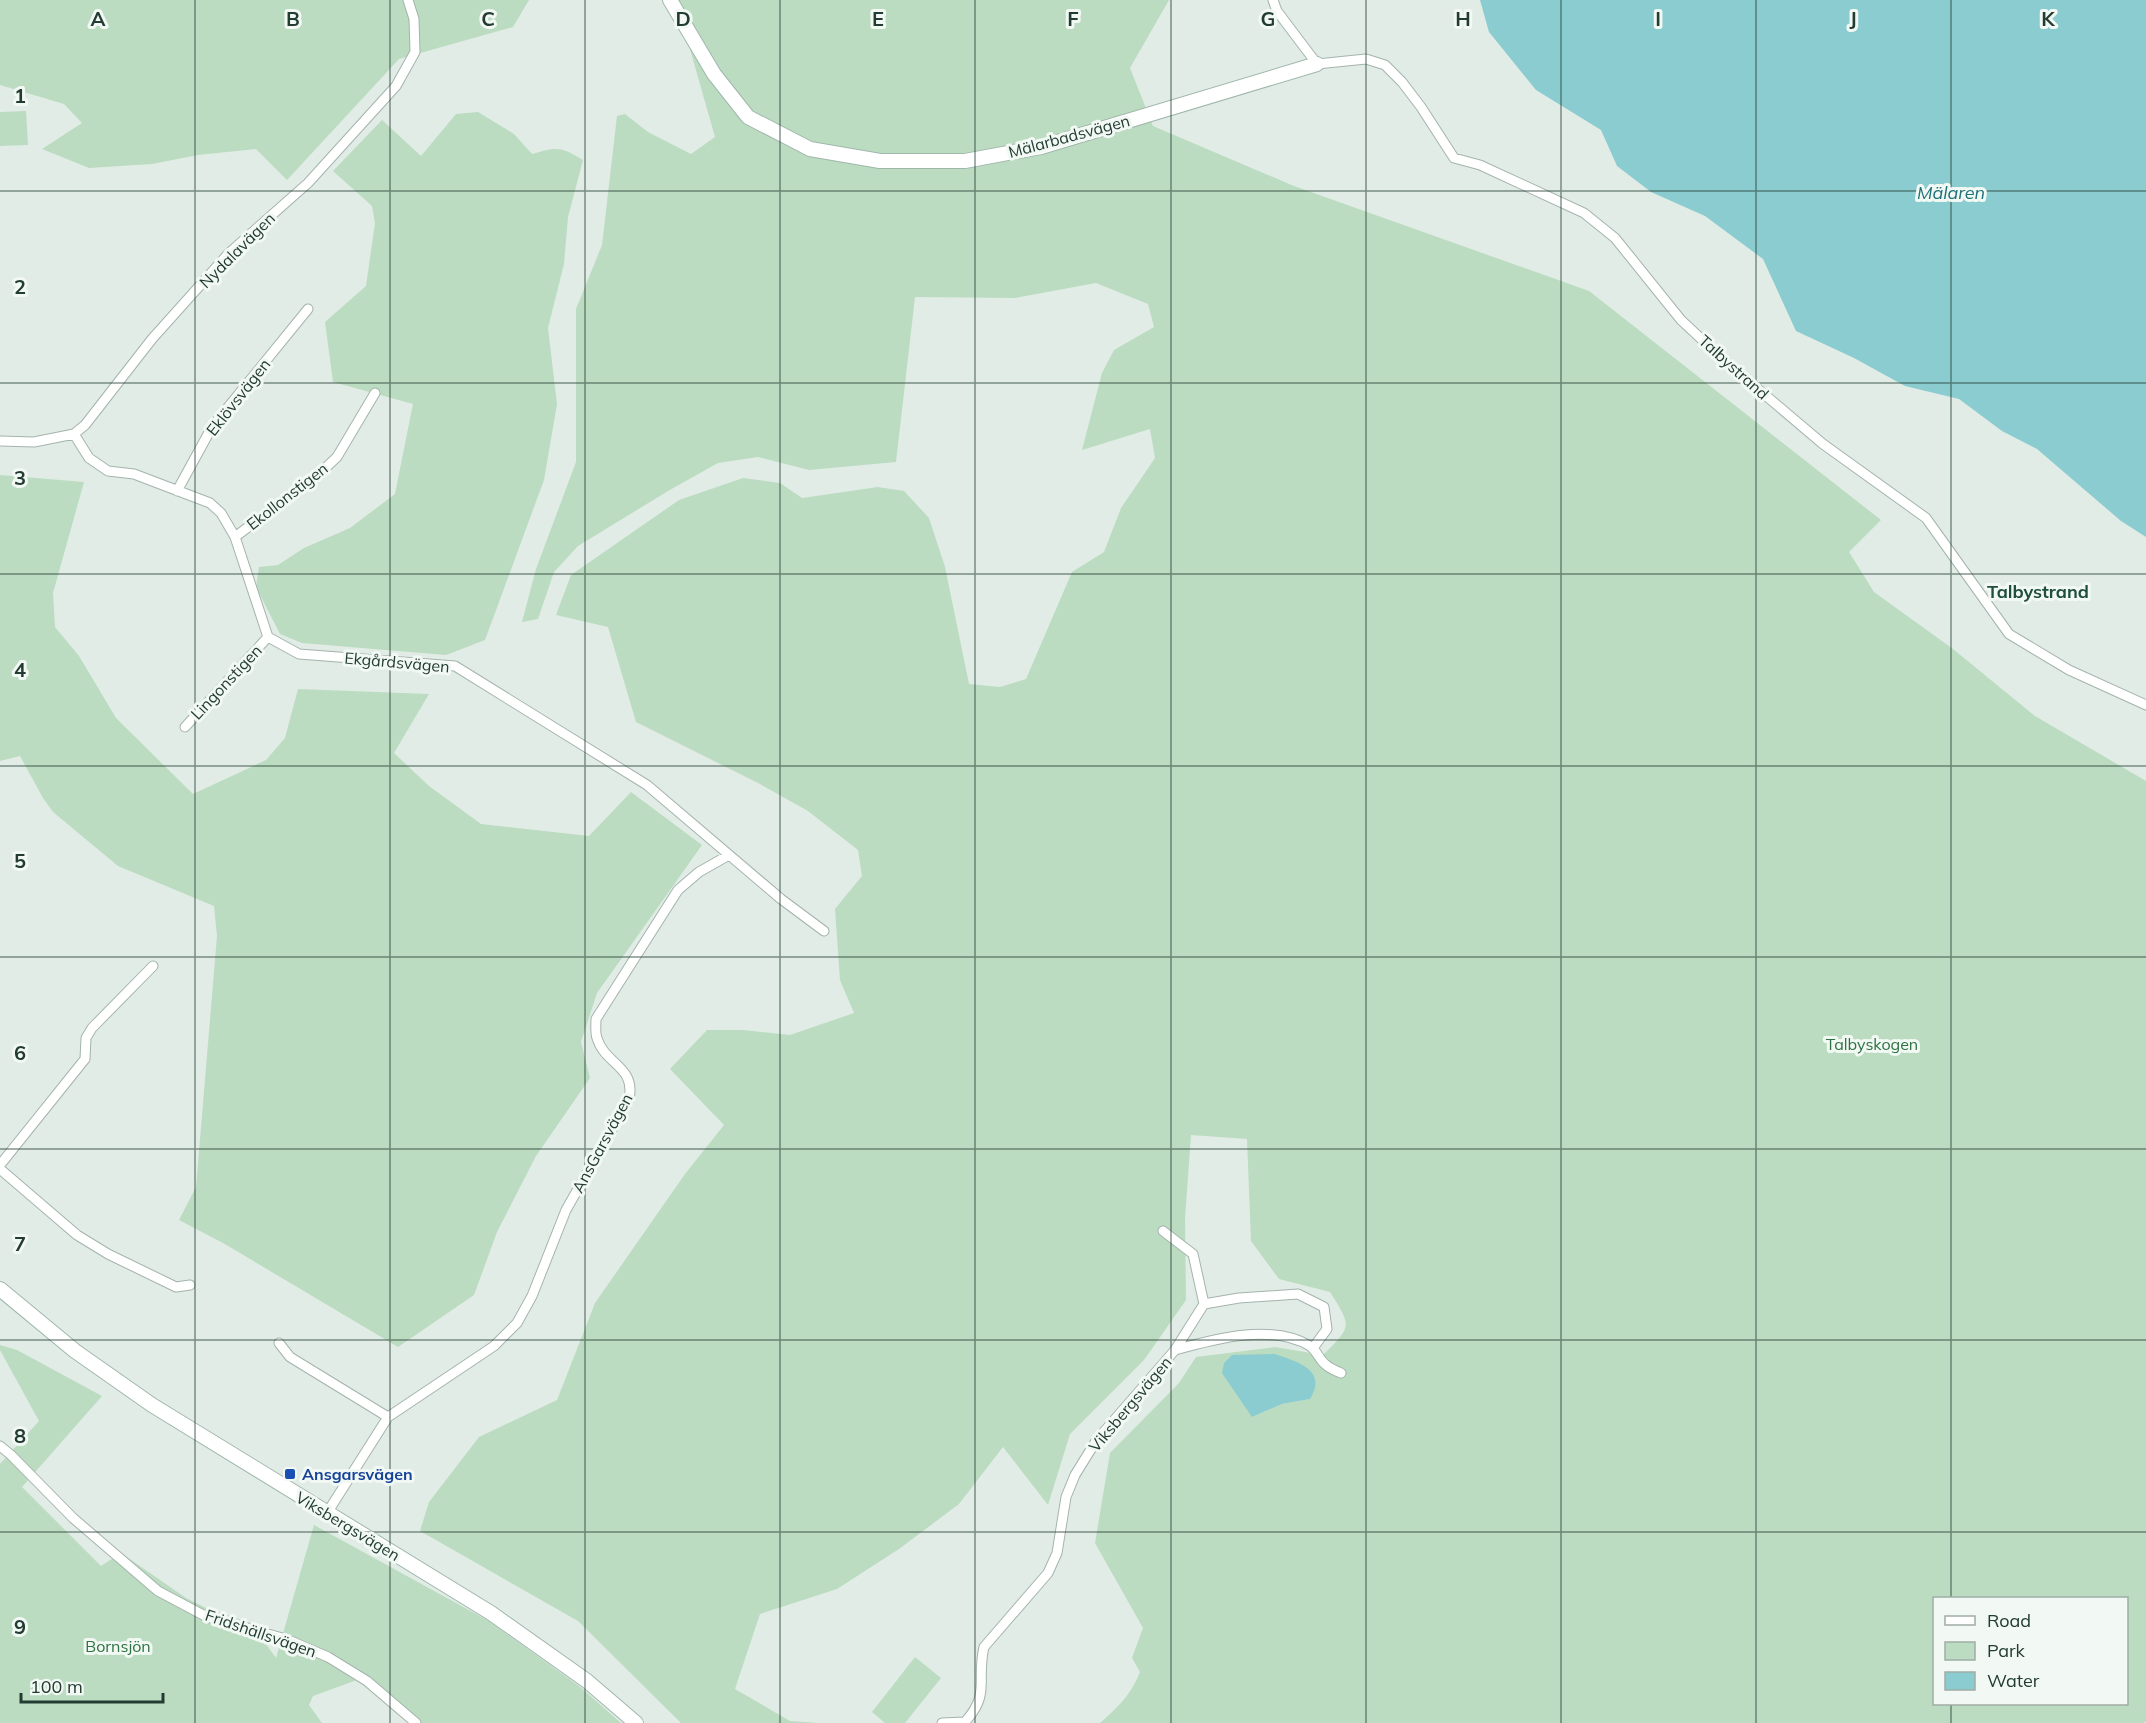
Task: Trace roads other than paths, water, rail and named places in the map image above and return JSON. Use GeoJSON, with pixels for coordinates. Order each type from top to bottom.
{"type":"FeatureCollection","features":[{"type":"Feature","properties":{"kind":"street","name":"Nydalavägen"},"geometry":{"type":"LineString","coordinates":[[74,434],[85,425],[152,339],[229,253],[308,183],[396,86],[415,52],[414,19],[408,0]]}},
{"type":"Feature","properties":{"kind":"street","name":"Mälarbadsvägen"},"geometry":{"type":"LineString","coordinates":[[670,0],[714,74],[748,117],[810,149],[879,161],[965,161],[1041,147],[1317,64]]}},
{"type":"Feature","properties":{"kind":"street"},"geometry":{"type":"LineString","coordinates":[[1273,0],[1277,11],[1317,64]]}},
{"type":"Feature","properties":{"kind":"street","name":"Talbystrand"},"geometry":{"type":"LineString","coordinates":[[1317,64],[1366,59],[1385,65],[1402,82],[1421,107],[1454,158],[1479,165],[1584,213],[1615,238],[1681,320],[1726,362],[1822,444],[1926,518],[2009,634],[2068,670],[2146,705]]}},
{"type":"Feature","properties":{"kind":"street","name":"Eklövsvägen"},"geometry":{"type":"LineString","coordinates":[[177,491],[212,427],[308,309]]}},
{"type":"Feature","properties":{"kind":"street","name":"Ekollonstigen"},"geometry":{"type":"LineString","coordinates":[[235,537],[320,473],[337,457],[375,393]]}},
{"type":"Feature","properties":{"kind":"street"},"geometry":{"type":"LineString","coordinates":[[0,441],[33,442],[74,434],[89,458],[108,471],[134,474],[210,503],[222,513],[235,537],[268,637]]}},
{"type":"Feature","properties":{"kind":"street","name":"Lingonstigen"},"geometry":{"type":"LineString","coordinates":[[184,727],[268,637]]}},
{"type":"Feature","properties":{"kind":"street","name":"Ekgårdsvägen"},"geometry":{"type":"LineString","coordinates":[[268,637],[299,654],[455,666],[647,784],[781,899],[824,931]]}},
{"type":"Feature","properties":{"kind":"street","name":"AnsGarsvägen"},"geometry":{"type":"LineString","coordinates":[[327,1513],[388,1417],[495,1346],[517,1323],[532,1296],[566,1210],[629,1099],[632,1087],[624,1071],[605,1054],[597,1038],[596,1019],[678,890],[699,872],[729,855]]}},
{"type":"Feature","properties":{"kind":"street"},"geometry":{"type":"LineString","coordinates":[[0,1165],[86,1059],[86,1038],[92,1028],[153,966]]}},
{"type":"Feature","properties":{"kind":"street"},"geometry":{"type":"LineString","coordinates":[[0,1169],[77,1235],[108,1254],[176,1287],[190,1285]]}},
{"type":"Feature","properties":{"kind":"street"},"geometry":{"type":"LineString","coordinates":[[1163,1231],[1193,1254],[1204,1305],[1239,1298],[1298,1294],[1324,1307],[1327,1329],[1313,1348]]}},
{"type":"Feature","properties":{"kind":"street","name":"Viksbergsvägen"},"geometry":{"type":"LineString","coordinates":[[0,1289],[75,1351],[152,1405],[518,1631],[586,1681],[636,1723]]}},
{"type":"Feature","properties":{"kind":"street","name":"Viksbergsvägen"},"geometry":{"type":"LineString","coordinates":[[942,1723],[965,1722],[977,1708],[982,1692],[980,1663],[984,1647],[1048,1573],[1057,1553],[1066,1497],[1075,1475],[1096,1441],[1174,1350],[1204,1305]]}},
{"type":"Feature","properties":{"kind":"street","name":"Viksbergsvägen"},"geometry":{"type":"LineString","coordinates":[[1174,1350],[1218,1338],[1262,1334],[1295,1339],[1313,1348],[1324,1364],[1341,1373]]}},
{"type":"Feature","properties":{"kind":"street"},"geometry":{"type":"LineString","coordinates":[[279,1343],[290,1357],[388,1417]]}},
{"type":"Feature","properties":{"kind":"street","name":"Fridshällsvägen"},"geometry":{"type":"LineString","coordinates":[[0,1446],[12,1455],[73,1518],[158,1591],[207,1617],[286,1639],[328,1657],[367,1681],[416,1723]]}},
{"type":"Feature","properties":{"kind":"water","name":"Mälaren"},"geometry":{"type":"Polygon","coordinates":[[[1480,0],[2146,0],[2146,537],[2121,521],[2037,449],[2002,431],[1959,399],[1905,386],[1854,358],[1796,331],[1763,259],[1705,216],[1651,192],[1617,166],[1601,130],[1536,90],[1489,32],[1480,0]]]}},
{"type":"Feature","properties":{"kind":"water"},"geometry":{"type":"Polygon","coordinates":[[[1275,1354],[1293,1360],[1308,1369],[1313,1374],[1315,1389],[1310,1399],[1282,1404],[1252,1417],[1222,1373],[1224,1363],[1232,1355],[1275,1354]]]}},
{"type":"Feature","properties":{"kind":"place","name":"Ansgarsvägen"},"geometry":{"type":"Point","coordinates":[290,1474]}},
{"type":"Feature","properties":{"kind":"district","name":"Talbystrand"},"geometry":{"type":"Point","coordinates":[2038,591]}},
{"type":"Feature","properties":{"kind":"park label","name":"Talbyskogen"},"geometry":{"type":"Point","coordinates":[1872,1044]}},
{"type":"Feature","properties":{"kind":"park label","name":"Bornsjön"},"geometry":{"type":"Point","coordinates":[118,1646]}}]}
